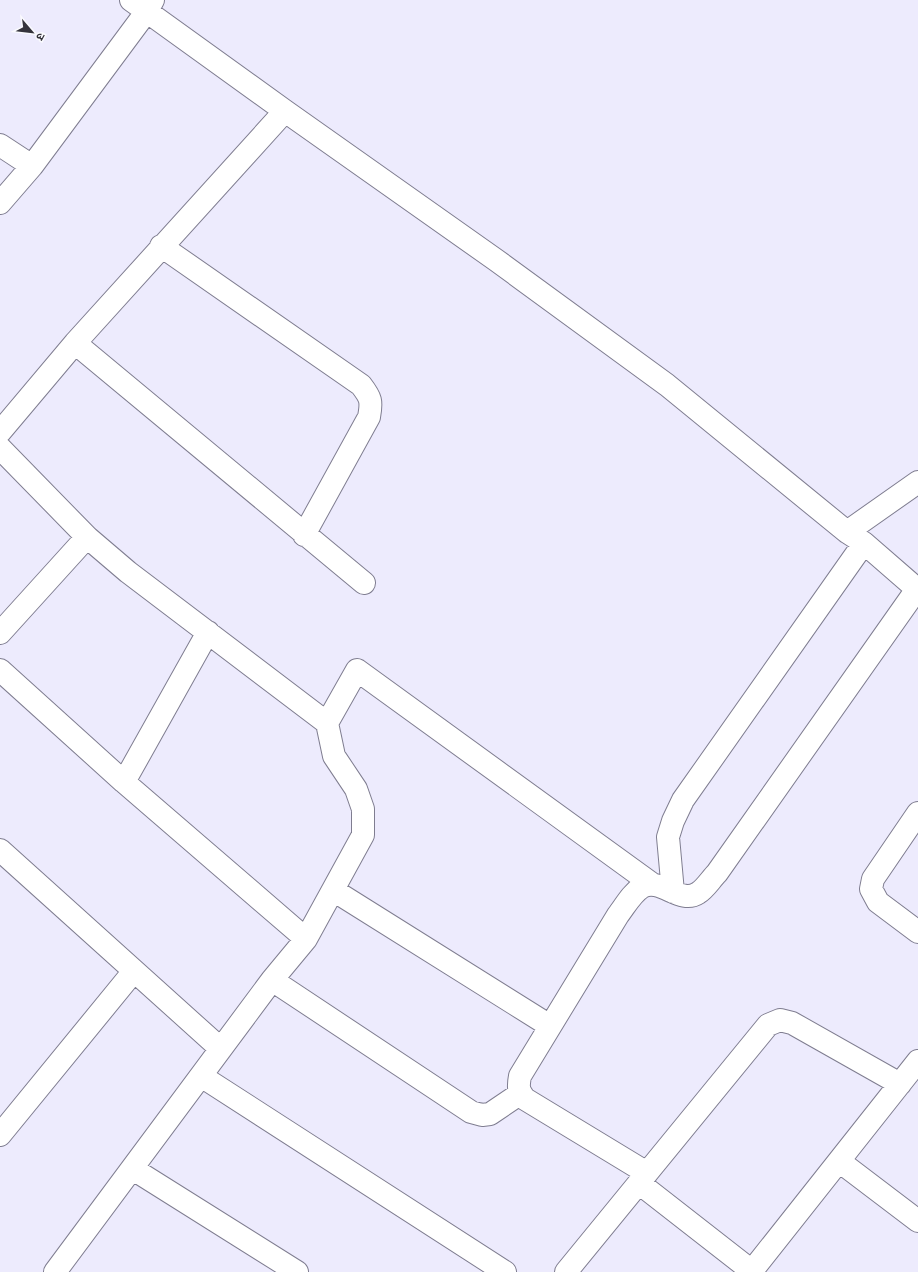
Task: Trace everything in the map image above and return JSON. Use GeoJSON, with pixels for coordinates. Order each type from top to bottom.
{"type":"FeatureCollection","features":[{"type":"Feature","properties":{"kind":"street"},"geometry":{"type":"LineString","coordinates":[[0,203],[32,166],[143,4],[285,111],[496,260],[667,385],[856,538],[917,590],[717,873],[698,893],[693,896],[686,896],[652,884],[357,670],[327,722]]}},
{"type":"Feature","properties":{"kind":"street"},"geometry":{"type":"LineString","coordinates":[[0,432],[161,246],[285,111]]}},
{"type":"Feature","properties":{"kind":"street"},"geometry":{"type":"LineString","coordinates":[[0,145],[32,166]]}},
{"type":"Feature","properties":{"kind":"street"},"geometry":{"type":"LineString","coordinates":[[161,246],[361,385],[372,402],[369,417],[304,535]]}},
{"type":"Feature","properties":{"kind":"street"},"geometry":{"type":"LineString","coordinates":[[75,344],[364,584]]}},
{"type":"Feature","properties":{"kind":"street"},"geometry":{"type":"LineString","coordinates":[[0,448],[87,537],[128,572],[327,722],[334,756],[356,789],[363,809],[363,835],[306,939],[272,980],[55,1272]]}},
{"type":"Feature","properties":{"kind":"street"},"geometry":{"type":"LineString","coordinates":[[673,892],[668,837],[673,821],[683,800],[856,538],[918,482]]}},
{"type":"Feature","properties":{"kind":"street"},"geometry":{"type":"LineString","coordinates":[[0,633],[87,537]]}},
{"type":"Feature","properties":{"kind":"street"},"geometry":{"type":"LineString","coordinates":[[124,782],[208,632]]}},
{"type":"Feature","properties":{"kind":"street"},"geometry":{"type":"LineString","coordinates":[[0,670],[124,782],[306,939]]}},
{"type":"Feature","properties":{"kind":"street"},"geometry":{"type":"LineString","coordinates":[[918,813],[873,879],[870,890],[878,902],[918,932]]}},
{"type":"Feature","properties":{"kind":"street"},"geometry":{"type":"LineString","coordinates":[[0,850],[221,1049]]}},
{"type":"Feature","properties":{"kind":"street"},"geometry":{"type":"LineString","coordinates":[[652,884],[635,892],[618,915],[520,1076],[518,1087],[525,1099],[643,1178],[752,1272],[918,1061]]}},
{"type":"Feature","properties":{"kind":"street"},"geometry":{"type":"LineString","coordinates":[[333,890],[550,1026]]}},
{"type":"Feature","properties":{"kind":"street"},"geometry":{"type":"LineString","coordinates":[[0,1135],[134,971]]}},
{"type":"Feature","properties":{"kind":"street"},"geometry":{"type":"LineString","coordinates":[[272,980],[470,1112],[482,1115],[490,1114],[521,1093]]}},
{"type":"Feature","properties":{"kind":"street"},"geometry":{"type":"LineString","coordinates":[[566,1272],[768,1025],[780,1020],[792,1023],[900,1084]]}},
{"type":"Feature","properties":{"kind":"street"},"geometry":{"type":"LineString","coordinates":[[201,1076],[505,1272]]}},
{"type":"Feature","properties":{"kind":"street"},"geometry":{"type":"LineString","coordinates":[[839,1161],[918,1221]]}},
{"type":"Feature","properties":{"kind":"street"},"geometry":{"type":"LineString","coordinates":[[133,1169],[297,1272]]}}]}
